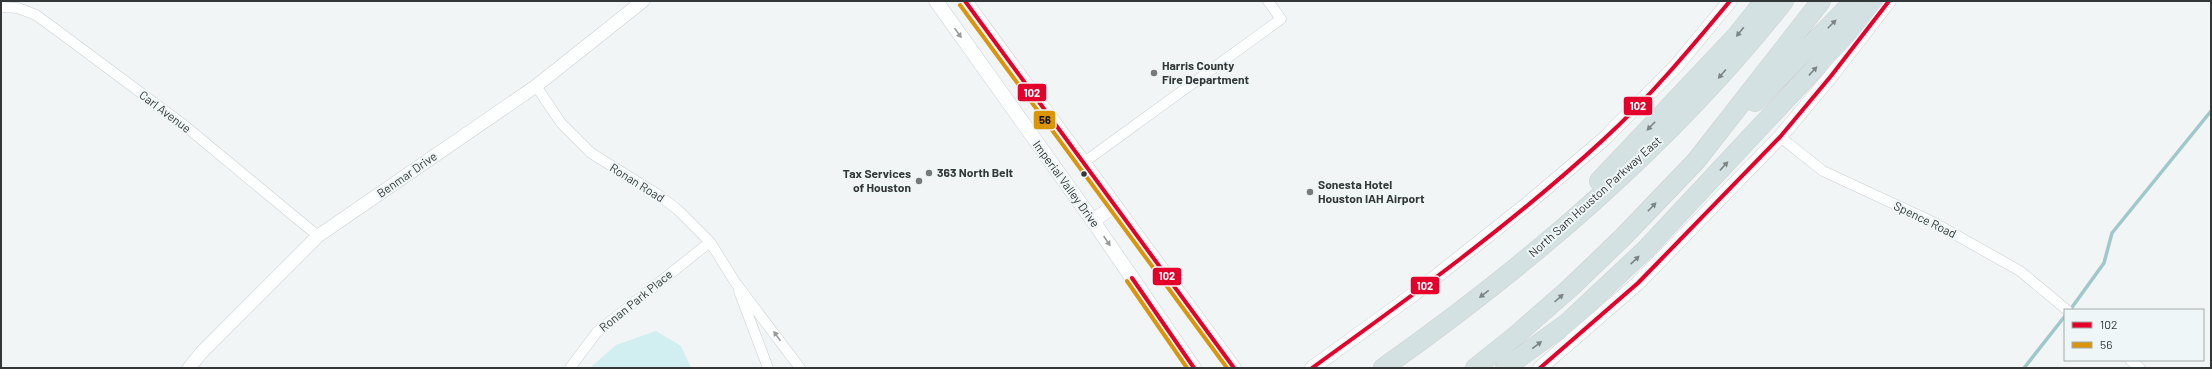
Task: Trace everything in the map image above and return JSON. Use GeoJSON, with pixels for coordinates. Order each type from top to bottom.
{"type":"FeatureCollection","features":[{"type":"Feature","properties":{"kind":"highway"},"geometry":{"type":"LineString","coordinates":[[1514,270],[1737,35],[1764,1]]}},
{"type":"Feature","properties":{"kind":"highway","name":"North Sam Houston Parkway East"},"geometry":{"type":"LineString","coordinates":[[1383,368],[1448,322],[1514,270],[1581,213],[1646,153],[1715,82],[1784,1]]}},
{"type":"Feature","properties":{"kind":"highway"},"geometry":{"type":"LineString","coordinates":[[1696,161],[1821,1]]}},
{"type":"Feature","properties":{"kind":"highway"},"geometry":{"type":"LineString","coordinates":[[1475,368],[1514,337],[1570,288],[1623,237],[1854,1]]}},
{"type":"Feature","properties":{"kind":"highway"},"geometry":{"type":"LineString","coordinates":[[1505,368],[1567,323],[1646,250],[1878,1]]}},
{"type":"Feature","properties":{"kind":"main road","name":"Imperial Valley Drive"},"geometry":{"type":"LineString","coordinates":[[936,1],[1093,221],[1194,368]]}},
{"type":"Feature","properties":{"kind":"main road"},"geometry":{"type":"LineString","coordinates":[[965,1],[1234,368]]}},
{"type":"Feature","properties":{"kind":"main road"},"geometry":{"type":"LineString","coordinates":[[1312,368],[1414,294],[1526,206],[1604,139],[1677,65],[1730,1]]}},
{"type":"Feature","properties":{"kind":"main road"},"geometry":{"type":"LineString","coordinates":[[1540,368],[1638,283],[1780,137],[1826,82],[1889,1]]}},
{"type":"Feature","properties":{"kind":"main road"},"geometry":{"type":"LineString","coordinates":[[1093,221],[1115,205]]}},
{"type":"Feature","properties":{"kind":"main road"},"geometry":{"type":"LineString","coordinates":[[1322,368],[1344,345]]}},
{"type":"Feature","properties":{"kind":"street","name":"Benmar Drive"},"geometry":{"type":"LineString","coordinates":[[189,368],[201,353],[318,236],[536,86],[643,1]]}},
{"type":"Feature","properties":{"kind":"street"},"geometry":{"type":"LineString","coordinates":[[1083,163],[1281,19],[1268,1]]}},
{"type":"Feature","properties":{"kind":"street","name":"Carl Avenue"},"geometry":{"type":"LineString","coordinates":[[1,6],[18,8],[36,15],[184,125],[318,236]]}},
{"type":"Feature","properties":{"kind":"street","name":"Ronan Road"},"geometry":{"type":"LineString","coordinates":[[536,86],[561,123],[591,153],[660,196],[678,210],[710,242],[735,282],[800,368]]}},
{"type":"Feature","properties":{"kind":"street","name":"Spence Road"},"geometry":{"type":"LineString","coordinates":[[1780,137],[1823,171],[1933,222],[1982,248],[2020,271],[2065,309]]}},
{"type":"Feature","properties":{"kind":"street","name":"Ronan Park Place"},"geometry":{"type":"LineString","coordinates":[[570,368],[598,332],[710,242]]}},
{"type":"Feature","properties":{"kind":"street","name":"Ronan Road"},"geometry":{"type":"LineString","coordinates":[[735,282],[768,368]]}},
{"type":"Feature","properties":{"kind":"street"},"geometry":{"type":"LineString","coordinates":[[2131,361],[2140,368]]}},
{"type":"Feature","properties":{"kind":"shaded area"},"geometry":{"type":"Polygon","coordinates":[[[656,331],[681,346],[691,368],[590,368],[616,345],[656,331]]]}},
{"type":"Feature","properties":{"kind":"waterway"},"geometry":{"type":"LineString","coordinates":[[2071,309],[2104,263],[2112,233],[2211,111]]}},
{"type":"Feature","properties":{"kind":"waterway"},"geometry":{"type":"LineString","coordinates":[[2024,368],[2064,317]]}},
{"type":"Feature","properties":{"kind":"transit line","name":"102"},"geometry":{"type":"LineString","coordinates":[[965,1],[1234,368]]}},
{"type":"Feature","properties":{"kind":"transit line","name":"102"},"geometry":{"type":"LineString","coordinates":[[1312,368],[1461,258],[1569,170],[1604,139],[1654,90],[1730,1]]}},
{"type":"Feature","properties":{"kind":"transit line","name":"102"},"geometry":{"type":"LineString","coordinates":[[1540,368],[1638,283],[1780,137],[1831,76],[1889,1]]}},
{"type":"Feature","properties":{"kind":"transit line","name":"56"},"geometry":{"type":"LineString","coordinates":[[960,5],[1227,368]]}},
{"type":"Feature","properties":{"kind":"transit line","name":"102"},"geometry":{"type":"LineString","coordinates":[[1132,278],[1194,368]]}},
{"type":"Feature","properties":{"kind":"transit line","name":"56"},"geometry":{"type":"LineString","coordinates":[[1127,281],[1187,368]]}},
{"type":"Feature","properties":{"kind":"place","name":"Harris County Fire Department"},"geometry":{"type":"Point","coordinates":[1154,73]}},
{"type":"Feature","properties":{"kind":"place","name":"363 North Belt"},"geometry":{"type":"Point","coordinates":[929,173]}},
{"type":"Feature","properties":{"kind":"place","name":"Tax Services of Houston"},"geometry":{"type":"Point","coordinates":[919,181]}},
{"type":"Feature","properties":{"kind":"place","name":"Sonesta Hotel Houston IAH Airport"},"geometry":{"type":"Point","coordinates":[1310,192]}}]}
